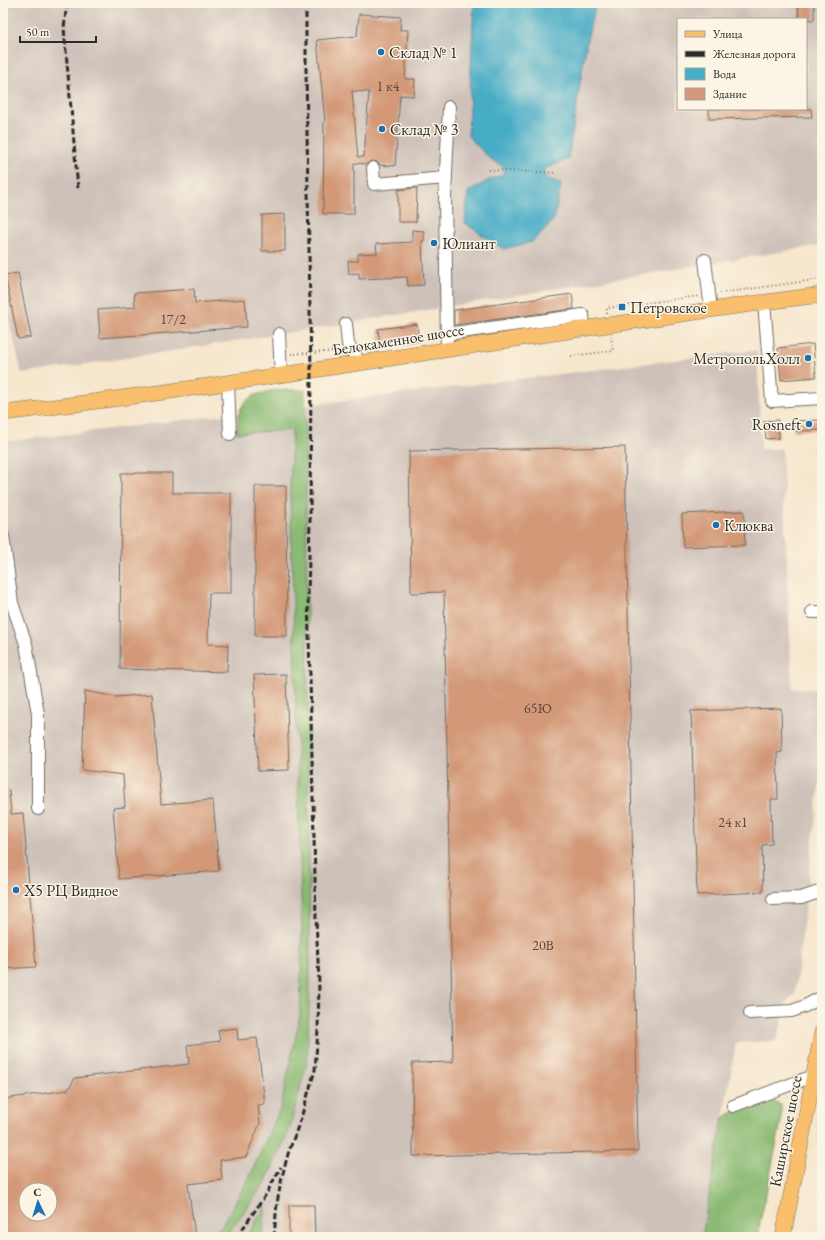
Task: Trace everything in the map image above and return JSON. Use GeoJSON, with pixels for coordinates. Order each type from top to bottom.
{"type":"FeatureCollection","features":[{"type":"Feature","properties":{"kind":"main road","name":"Белокаменное шоссе"},"geometry":{"type":"LineString","coordinates":[[3,413],[97,402],[281,375],[356,357],[447,349],[764,302],[822,295]]}},
{"type":"Feature","properties":{"kind":"main road","name":"Каширское шоссе"},"geometry":{"type":"LineString","coordinates":[[783,1237],[822,1032]]}},
{"type":"Feature","properties":{"kind":"lane"},"geometry":{"type":"LineString","coordinates":[[447,349],[446,178],[449,106]]}},
{"type":"Feature","properties":{"kind":"lane"},"geometry":{"type":"LineString","coordinates":[[373,168],[374,184],[446,178]]}},
{"type":"Feature","properties":{"kind":"lane"},"geometry":{"type":"LineString","coordinates":[[705,260],[711,310]]}},
{"type":"Feature","properties":{"kind":"lane"},"geometry":{"type":"LineString","coordinates":[[764,302],[772,401],[822,398]]}},
{"type":"Feature","properties":{"kind":"lane"},"geometry":{"type":"LineString","coordinates":[[447,334],[583,315],[584,329]]}},
{"type":"Feature","properties":{"kind":"lane"},"geometry":{"type":"LineString","coordinates":[[346,324],[348,344],[356,357]]}},
{"type":"Feature","properties":{"kind":"lane"},"geometry":{"type":"LineString","coordinates":[[279,334],[281,375]]}},
{"type":"Feature","properties":{"kind":"lane"},"geometry":{"type":"LineString","coordinates":[[228,383],[230,434]]}},
{"type":"Feature","properties":{"kind":"lane"},"geometry":{"type":"LineString","coordinates":[[3,536],[12,604],[26,644],[38,714],[38,809]]}},
{"type":"Feature","properties":{"kind":"lane"},"geometry":{"type":"LineString","coordinates":[[773,899],[801,898],[822,891]]}},
{"type":"Feature","properties":{"kind":"lane"},"geometry":{"type":"LineString","coordinates":[[750,1013],[792,1011],[822,997]]}},
{"type":"Feature","properties":{"kind":"lane"},"geometry":{"type":"LineString","coordinates":[[733,1106],[814,1076]]}},
{"type":"Feature","properties":{"kind":"path"},"geometry":{"type":"LineString","coordinates":[[489,170],[557,173]]}},
{"type":"Feature","properties":{"kind":"path"},"geometry":{"type":"LineString","coordinates":[[280,355],[356,357]]}},
{"type":"Feature","properties":{"kind":"shaded area"},"geometry":{"type":"Polygon","coordinates":[[[3,3],[822,3],[822,245],[306,330],[22,374],[3,295],[3,142],[8,58],[3,60],[3,3]]]}},
{"type":"Feature","properties":{"kind":"shaded area"},"geometry":{"type":"Polygon","coordinates":[[[757,350],[761,449],[782,449],[792,688],[822,690],[822,761],[795,994],[787,1001],[777,1041],[736,1043],[702,1237],[3,1237],[3,442],[757,350]]]}},
{"type":"Feature","properties":{"kind":"green space"},"geometry":{"type":"Polygon","coordinates":[[[278,390],[305,390],[310,974],[307,1062],[289,1131],[265,1183],[225,1237],[205,1237],[221,1227],[250,1176],[281,1107],[300,1016],[302,934],[290,488],[292,430],[237,433],[240,411],[244,403],[251,398],[259,394],[278,390]]]}},
{"type":"Feature","properties":{"kind":"green space"},"geometry":{"type":"Polygon","coordinates":[[[773,1100],[781,1105],[781,1122],[757,1237],[702,1237],[723,1118],[747,1104],[773,1100]]]}},
{"type":"Feature","properties":{"kind":"green space"},"geometry":{"type":"Polygon","coordinates":[[[266,1206],[262,1237],[246,1237],[248,1235],[266,1206]]]}},
{"type":"Feature","properties":{"kind":"water"},"geometry":{"type":"Polygon","coordinates":[[[474,3],[596,3],[588,35],[568,159],[545,169],[544,177],[561,184],[554,220],[532,242],[503,249],[465,223],[468,192],[493,178],[503,175],[503,166],[491,160],[468,136],[474,3]]]}},
{"type":"Feature","properties":{"kind":"building"},"geometry":{"type":"Polygon","coordinates":[[[798,3],[814,3],[814,20],[799,18],[798,3]]]}},
{"type":"Feature","properties":{"kind":"building"},"geometry":{"type":"Polygon","coordinates":[[[359,14],[401,17],[400,30],[408,30],[405,79],[415,79],[414,96],[400,95],[395,166],[380,165],[373,161],[366,164],[354,163],[354,214],[323,214],[325,122],[317,40],[357,36],[359,14]],[[352,91],[358,157],[364,157],[369,92],[352,91]]]}},
{"type":"Feature","properties":{"kind":"building"},"geometry":{"type":"Polygon","coordinates":[[[811,109],[812,117],[709,119],[709,110],[811,109]]]}},
{"type":"Feature","properties":{"kind":"building"},"geometry":{"type":"Polygon","coordinates":[[[417,188],[416,222],[398,222],[398,190],[417,188]]]}},
{"type":"Feature","properties":{"kind":"building"},"geometry":{"type":"Polygon","coordinates":[[[285,214],[285,251],[262,251],[262,215],[285,214]]]}},
{"type":"Feature","properties":{"kind":"building"},"geometry":{"type":"Polygon","coordinates":[[[412,230],[424,231],[424,241],[422,241],[424,285],[408,286],[407,277],[359,279],[359,273],[349,274],[348,261],[358,261],[358,254],[377,253],[376,244],[412,242],[412,230]]]}},
{"type":"Feature","properties":{"kind":"building"},"geometry":{"type":"Polygon","coordinates":[[[18,273],[31,337],[18,339],[5,275],[18,273]]]}},
{"type":"Feature","properties":{"kind":"building"},"geometry":{"type":"Polygon","coordinates":[[[194,289],[195,303],[245,299],[247,327],[100,338],[98,310],[135,307],[134,293],[194,289]]]}},
{"type":"Feature","properties":{"kind":"building"},"geometry":{"type":"Polygon","coordinates":[[[572,294],[574,309],[454,325],[454,310],[572,294]]]}},
{"type":"Feature","properties":{"kind":"building"},"geometry":{"type":"Polygon","coordinates":[[[417,324],[419,341],[380,345],[378,329],[417,324]]]}},
{"type":"Feature","properties":{"kind":"building"},"geometry":{"type":"Polygon","coordinates":[[[813,344],[816,377],[781,380],[778,348],[813,344]]]}},
{"type":"Feature","properties":{"kind":"building"},"geometry":{"type":"Polygon","coordinates":[[[778,420],[779,438],[766,439],[764,421],[778,420]]]}},
{"type":"Feature","properties":{"kind":"building"},"geometry":{"type":"Polygon","coordinates":[[[822,420],[822,430],[794,431],[793,421],[822,420]]]}},
{"type":"Feature","properties":{"kind":"building"},"geometry":{"type":"Polygon","coordinates":[[[625,447],[638,1151],[413,1156],[412,1063],[453,1062],[444,592],[411,593],[409,451],[625,447]]]}},
{"type":"Feature","properties":{"kind":"building"},"geometry":{"type":"Polygon","coordinates":[[[121,473],[172,473],[172,493],[231,493],[231,593],[209,593],[208,644],[228,645],[227,672],[120,669],[121,473]]]}},
{"type":"Feature","properties":{"kind":"building"},"geometry":{"type":"Polygon","coordinates":[[[255,486],[286,486],[287,636],[255,636],[255,486]]]}},
{"type":"Feature","properties":{"kind":"building"},"geometry":{"type":"Polygon","coordinates":[[[744,511],[745,545],[683,547],[682,514],[744,511]]]}},
{"type":"Feature","properties":{"kind":"building"},"geometry":{"type":"Polygon","coordinates":[[[286,674],[289,770],[258,771],[254,675],[286,674]]]}},
{"type":"Feature","properties":{"kind":"building"},"geometry":{"type":"Polygon","coordinates":[[[85,691],[116,697],[152,694],[161,804],[213,800],[219,871],[119,879],[113,808],[125,807],[123,775],[82,770],[85,691]]]}},
{"type":"Feature","properties":{"kind":"building"},"geometry":{"type":"Polygon","coordinates":[[[781,708],[782,752],[777,753],[778,799],[771,799],[772,844],[762,845],[763,892],[697,895],[691,711],[781,708]]]}},
{"type":"Feature","properties":{"kind":"building","name":"X5 РЦ Видное"},"geometry":{"type":"Polygon","coordinates":[[[9,790],[11,814],[23,813],[36,967],[3,969],[3,791],[9,790]]]}},
{"type":"Feature","properties":{"kind":"building"},"geometry":{"type":"Polygon","coordinates":[[[237,1028],[238,1040],[257,1038],[265,1104],[258,1105],[260,1123],[246,1157],[220,1160],[222,1180],[188,1184],[195,1237],[3,1237],[3,1099],[68,1090],[75,1078],[189,1064],[187,1045],[220,1041],[218,1030],[237,1028]]]}},
{"type":"Feature","properties":{"kind":"building"},"geometry":{"type":"Polygon","coordinates":[[[289,1205],[314,1205],[315,1237],[289,1237],[289,1205]]]}},
{"type":"Feature","properties":{"kind":"railway"},"geometry":{"type":"LineString","coordinates":[[67,3],[64,28],[78,189]]}},
{"type":"Feature","properties":{"kind":"railway"},"geometry":{"type":"LineString","coordinates":[[274,1237],[277,1203],[282,1177],[315,1070],[318,1030],[319,982],[308,596],[311,371],[306,3]]}},
{"type":"Feature","properties":{"kind":"railway"},"geometry":{"type":"LineString","coordinates":[[237,1237],[265,1196],[281,1167]]}},
{"type":"Feature","properties":{"kind":"place","name":"Склад № 1"},"geometry":{"type":"Point","coordinates":[381,52]}},
{"type":"Feature","properties":{"kind":"place","name":"Склад № 3"},"geometry":{"type":"Point","coordinates":[382,129]}},
{"type":"Feature","properties":{"kind":"place","name":"Юлиант"},"geometry":{"type":"Point","coordinates":[434,243]}},
{"type":"Feature","properties":{"kind":"place","name":"Петровское"},"geometry":{"type":"Point","coordinates":[622,307]}},
{"type":"Feature","properties":{"kind":"place","name":"МетропольХолл"},"geometry":{"type":"Point","coordinates":[808,358]}},
{"type":"Feature","properties":{"kind":"place","name":"Rosneft"},"geometry":{"type":"Point","coordinates":[809,424]}},
{"type":"Feature","properties":{"kind":"place","name":"Клюква"},"geometry":{"type":"Point","coordinates":[716,525]}},
{"type":"Feature","properties":{"kind":"place","name":"X5 РЦ Видное"},"geometry":{"type":"Point","coordinates":[16,890]}}]}
